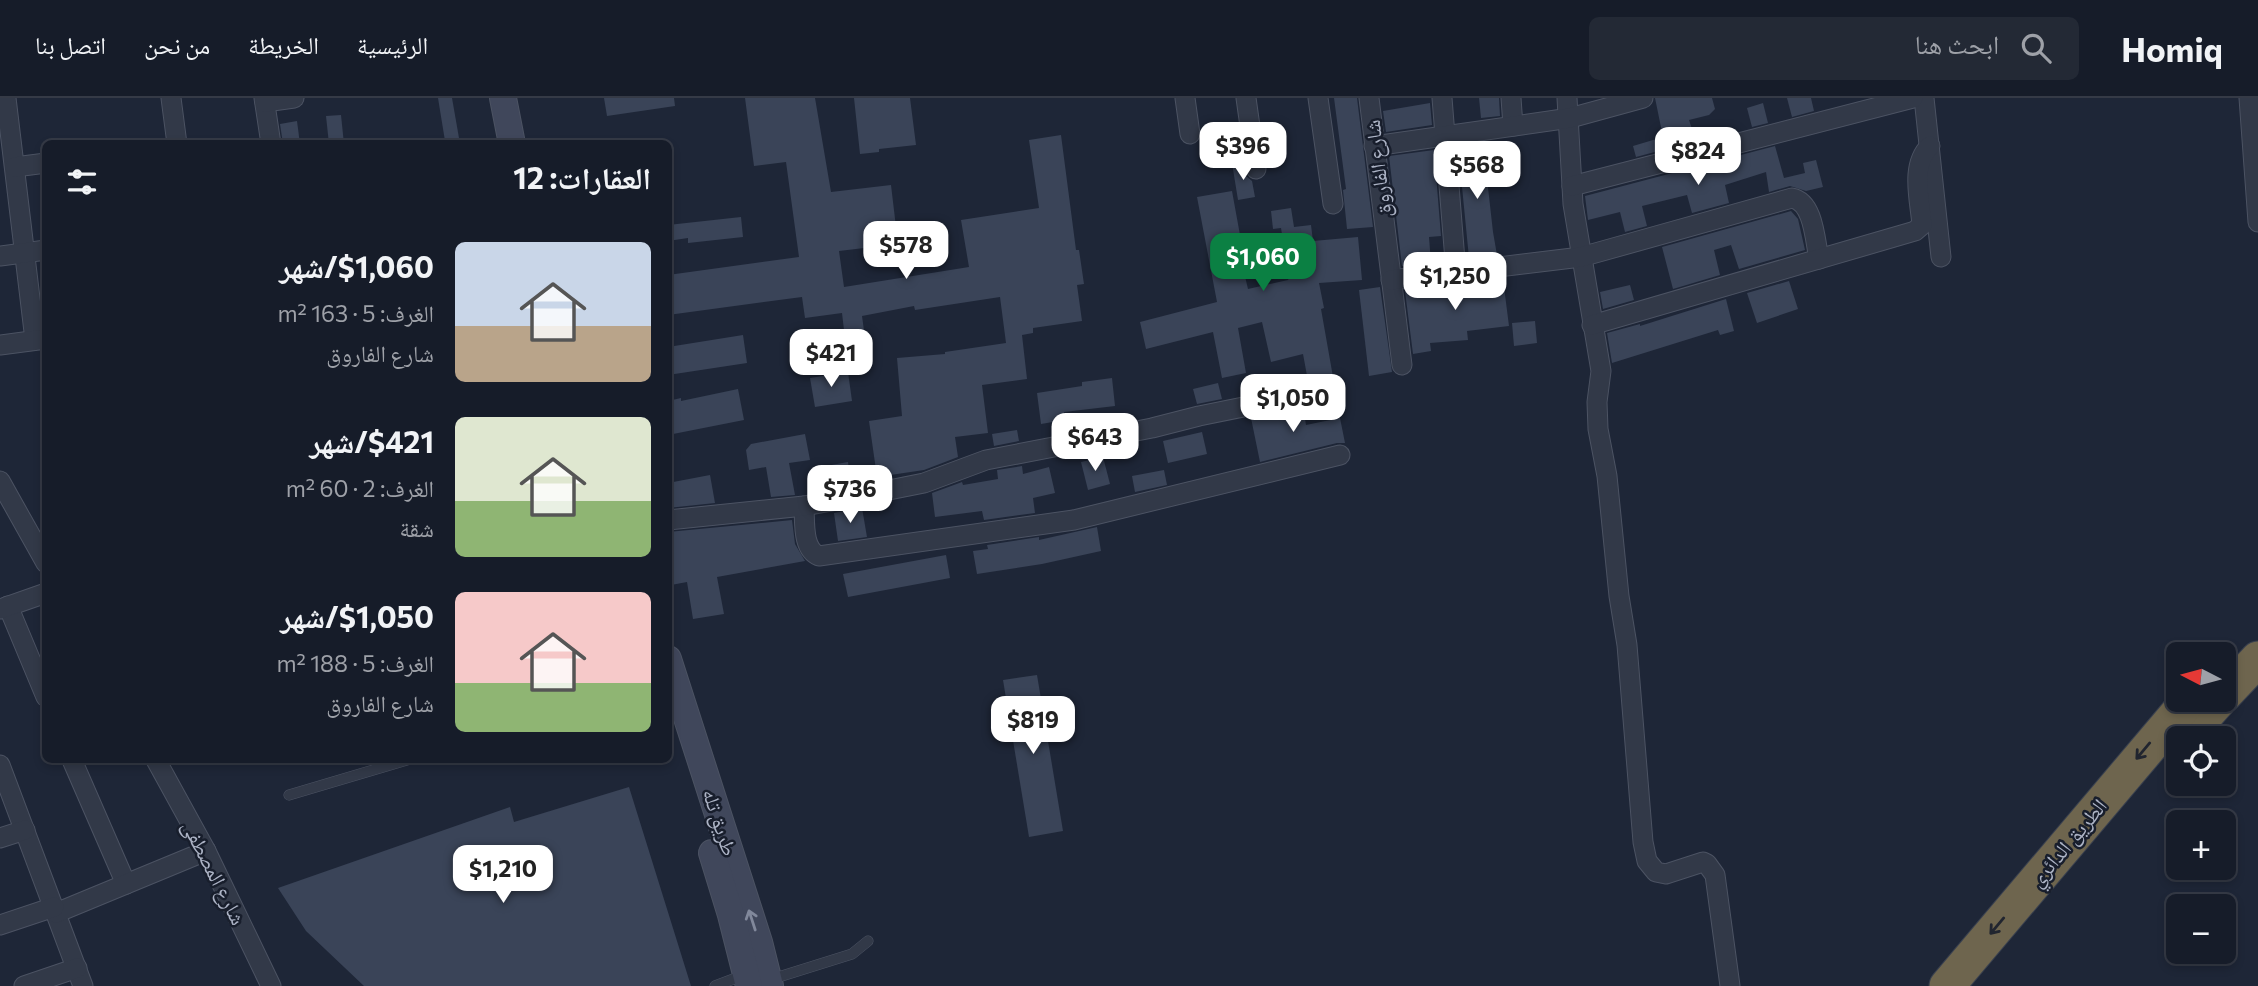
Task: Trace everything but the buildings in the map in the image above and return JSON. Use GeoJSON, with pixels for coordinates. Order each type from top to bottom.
{"type":"FeatureCollection","features":[{"type":"Feature","properties":{"kind":"highway"},"geometry":{"type":"LineString","coordinates":[[2236,682],[2248,669],[2258,631]]}},
{"type":"Feature","properties":{"kind":"highway","name":"الطريق الدائري"},"geometry":{"type":"LineString","coordinates":[[1947,986],[2179,712]]}},
{"type":"Feature","properties":{"kind":"highway"},"geometry":{"type":"LineString","coordinates":[[2196,726],[2208,712]]}},
{"type":"Feature","properties":{"kind":"highway","name":"الطريق الدائري"},"geometry":{"type":"LineString","coordinates":[[1979,986],[2166,762]]}},
{"type":"Feature","properties":{"kind":"main road"},"geometry":{"type":"LineString","coordinates":[[485,98],[493,140]]}},
{"type":"Feature","properties":{"kind":"main road"},"geometry":{"type":"LineString","coordinates":[[503,98],[511,140]]}},
{"type":"Feature","properties":{"kind":"main road","name":"طريق تله"},"geometry":{"type":"LineString","coordinates":[[672,673],[758,980]]}},
{"type":"Feature","properties":{"kind":"main road","name":"طريق تله"},"geometry":{"type":"LineString","coordinates":[[672,727],[732,915],[758,980]]}},
{"type":"Feature","properties":{"kind":"street"},"geometry":{"type":"LineString","coordinates":[[0,345],[40,340],[25,253],[15,167],[6,145],[6,98]]}},
{"type":"Feature","properties":{"kind":"street"},"geometry":{"type":"LineString","coordinates":[[171,98],[176,140]]}},
{"type":"Feature","properties":{"kind":"street"},"geometry":{"type":"LineString","coordinates":[[270,140],[265,100],[294,98]]}},
{"type":"Feature","properties":{"kind":"street"},"geometry":{"type":"LineString","coordinates":[[1185,98],[1190,134]]}},
{"type":"Feature","properties":{"kind":"street"},"geometry":{"type":"LineString","coordinates":[[1246,98],[1256,169]]}},
{"type":"Feature","properties":{"kind":"street"},"geometry":{"type":"LineString","coordinates":[[1318,98],[1333,204]]}},
{"type":"Feature","properties":{"kind":"street","name":"شارع الفاروق"},"geometry":{"type":"LineString","coordinates":[[1369,98],[1402,365]]}},
{"type":"Feature","properties":{"kind":"street"},"geometry":{"type":"LineString","coordinates":[[1442,98],[1456,273]]}},
{"type":"Feature","properties":{"kind":"street"},"geometry":{"type":"LineString","coordinates":[[1511,98],[1513,125]]}},
{"type":"Feature","properties":{"kind":"street"},"geometry":{"type":"LineString","coordinates":[[1567,98],[1572,186],[1581,257],[1601,371],[1597,402],[1598,429],[1607,476],[1619,596],[1627,645],[1643,842],[1647,861],[1656,872],[1666,874],[1703,862],[1711,868],[1715,875],[1730,986]]}},
{"type":"Feature","properties":{"kind":"street"},"geometry":{"type":"LineString","coordinates":[[1374,146],[1570,118],[1643,98]]}},
{"type":"Feature","properties":{"kind":"street"},"geometry":{"type":"LineString","coordinates":[[1572,186],[1913,98]]}},
{"type":"Feature","properties":{"kind":"street"},"geometry":{"type":"LineString","coordinates":[[1924,98],[1941,257]]}},
{"type":"Feature","properties":{"kind":"street"},"geometry":{"type":"LineString","coordinates":[[2249,98],[2258,222]]}},
{"type":"Feature","properties":{"kind":"street"},"geometry":{"type":"LineString","coordinates":[[1592,325],[1919,228],[1922,225],[1918,172],[1923,153],[1930,146]]}},
{"type":"Feature","properties":{"kind":"street"},"geometry":{"type":"LineString","coordinates":[[15,167],[42,164]]}},
{"type":"Feature","properties":{"kind":"street"},"geometry":{"type":"LineString","coordinates":[[1391,281],[1581,257],[1793,198],[1807,207],[1819,259]]}},
{"type":"Feature","properties":{"kind":"street"},"geometry":{"type":"LineString","coordinates":[[0,256],[42,251]]}},
{"type":"Feature","properties":{"kind":"street"},"geometry":{"type":"LineString","coordinates":[[672,520],[804,506],[924,483],[986,460],[1332,389]]}},
{"type":"Feature","properties":{"kind":"street"},"geometry":{"type":"LineString","coordinates":[[804,506],[808,545],[814,554],[819,556],[1074,520],[1340,455]]}},
{"type":"Feature","properties":{"kind":"street"},"geometry":{"type":"LineString","coordinates":[[0,481],[42,556]]}},
{"type":"Feature","properties":{"kind":"street"},"geometry":{"type":"LineString","coordinates":[[42,594],[4,608],[42,689]]}},
{"type":"Feature","properties":{"kind":"street"},"geometry":{"type":"LineString","coordinates":[[73,763],[126,884]]}},
{"type":"Feature","properties":{"kind":"street","name":"شارع المصطفى"},"geometry":{"type":"LineString","coordinates":[[158,763],[206,851],[271,986]]}},
{"type":"Feature","properties":{"kind":"street"},"geometry":{"type":"LineString","coordinates":[[2,773],[80,977],[24,986]]}},
{"type":"Feature","properties":{"kind":"street"},"geometry":{"type":"LineString","coordinates":[[0,838],[25,830]]}},
{"type":"Feature","properties":{"kind":"street"},"geometry":{"type":"LineString","coordinates":[[0,925],[55,910],[206,851]]}},
{"type":"Feature","properties":{"kind":"lane"},"geometry":{"type":"LineString","coordinates":[[289,795],[398,763]]}},
{"type":"Feature","properties":{"kind":"lane"},"geometry":{"type":"LineString","coordinates":[[715,986],[758,980],[852,954],[868,941]]}}]}
